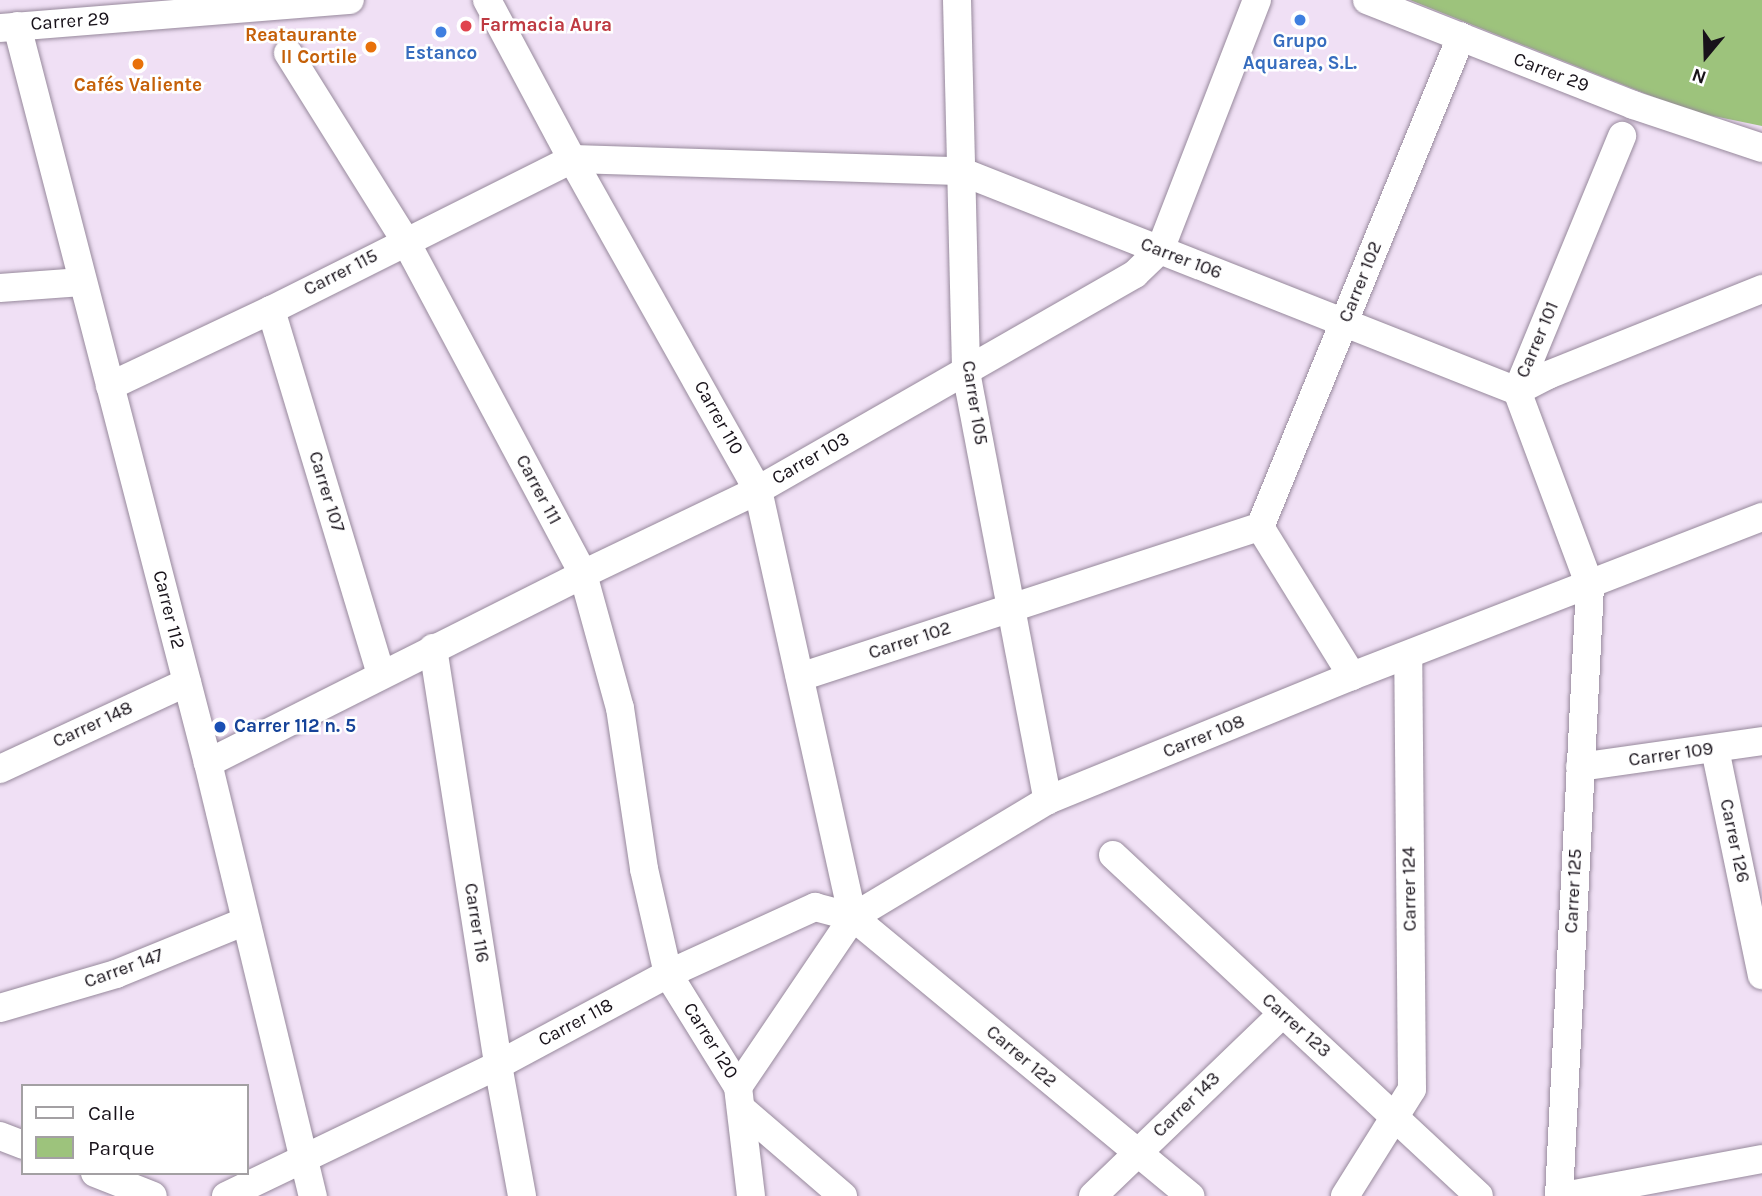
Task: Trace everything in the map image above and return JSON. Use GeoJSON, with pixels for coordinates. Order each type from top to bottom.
{"type":"FeatureCollection","features":[{"type":"Feature","properties":{"kind":"street","name":"Carrer 29"},"geometry":{"type":"LineString","coordinates":[[9,27],[257,4],[350,0]]}},
{"type":"Feature","properties":{"kind":"street","name":"Carrer 110"},"geometry":{"type":"LineString","coordinates":[[487,0],[572,159],[758,490],[853,917]]}},
{"type":"Feature","properties":{"kind":"street","name":"Carrer 105"},"geometry":{"type":"LineString","coordinates":[[957,0],[966,372],[1048,800]]}},
{"type":"Feature","properties":{"kind":"street","name":"Carrer 103"},"geometry":{"type":"LineString","coordinates":[[208,763],[433,648],[758,490],[1135,274],[1160,250],[1257,0]]}},
{"type":"Feature","properties":{"kind":"street","name":"Carrer 29"},"geometry":{"type":"LineString","coordinates":[[1367,0],[1693,127],[1754,142]]}},
{"type":"Feature","properties":{"kind":"street","name":"Carrer 112"},"geometry":{"type":"LineString","coordinates":[[9,27],[82,282],[187,682],[313,1196]]}},
{"type":"Feature","properties":{"kind":"street","name":"Carrer 102"},"geometry":{"type":"LineString","coordinates":[[800,677],[1260,527],[1461,37]]}},
{"type":"Feature","properties":{"kind":"street","name":"Carrer 111"},"geometry":{"type":"LineString","coordinates":[[288,53],[405,240],[583,574],[620,708],[644,869],[668,974]]}},
{"type":"Feature","properties":{"kind":"street","name":"Carrer 101"},"geometry":{"type":"LineString","coordinates":[[1590,586],[1517,391],[1622,136]]}},
{"type":"Feature","properties":{"kind":"street","name":"Carrer 106"},"geometry":{"type":"LineString","coordinates":[[572,159],[960,171],[1517,391]]}},
{"type":"Feature","properties":{"kind":"street","name":"Carrer 115"},"geometry":{"type":"LineString","coordinates":[[110,386],[271,310],[405,240],[572,159]]}},
{"type":"Feature","properties":{"kind":"street"},"geometry":{"type":"LineString","coordinates":[[0,288],[82,282]]}},
{"type":"Feature","properties":{"kind":"street"},"geometry":{"type":"LineString","coordinates":[[1517,391],[1548,375],[1762,289]]}},
{"type":"Feature","properties":{"kind":"street","name":"Carrer 107"},"geometry":{"type":"LineString","coordinates":[[271,310],[381,674]]}},
{"type":"Feature","properties":{"kind":"street","name":"Carrer 108"},"geometry":{"type":"LineString","coordinates":[[741,1098],[853,917],[1048,800],[1352,676],[1408,657],[1762,517]]}},
{"type":"Feature","properties":{"kind":"street"},"geometry":{"type":"LineString","coordinates":[[1260,527],[1352,676]]}},
{"type":"Feature","properties":{"kind":"street","name":"Carrer 125"},"geometry":{"type":"LineString","coordinates":[[1562,1196],[1590,586]]}},
{"type":"Feature","properties":{"kind":"street","name":"Carrer 116"},"geometry":{"type":"LineString","coordinates":[[433,648],[498,1065],[522,1196]]}},
{"type":"Feature","properties":{"kind":"street","name":"Carrer 124"},"geometry":{"type":"LineString","coordinates":[[1345,1196],[1412,1088],[1408,657]]}},
{"type":"Feature","properties":{"kind":"street","name":"Carrer 148"},"geometry":{"type":"LineString","coordinates":[[0,769],[187,682]]}},
{"type":"Feature","properties":{"kind":"street","name":"Carrer 109"},"geometry":{"type":"LineString","coordinates":[[1580,768],[1762,741]]}},
{"type":"Feature","properties":{"kind":"street","name":"Carrer 126"},"geometry":{"type":"LineString","coordinates":[[1715,749],[1762,975]]}},
{"type":"Feature","properties":{"kind":"street","name":"Carrer 123"},"geometry":{"type":"LineString","coordinates":[[1113,855],[1479,1196]]}},
{"type":"Feature","properties":{"kind":"street","name":"Carrer 118"},"geometry":{"type":"LineString","coordinates":[[226,1196],[498,1065],[668,974],[815,907],[853,917]]}},
{"type":"Feature","properties":{"kind":"street","name":"Carrer 122"},"geometry":{"type":"LineString","coordinates":[[853,917],[1190,1196]]}},
{"type":"Feature","properties":{"kind":"street","name":"Carrer 147"},"geometry":{"type":"LineString","coordinates":[[0,1008],[116,974],[246,921]]}},
{"type":"Feature","properties":{"kind":"street","name":"Carrer 120"},"geometry":{"type":"LineString","coordinates":[[668,974],[741,1098],[751,1196]]}},
{"type":"Feature","properties":{"kind":"street","name":"Carrer 143"},"geometry":{"type":"LineString","coordinates":[[1093,1196],[1282,1014]]}},
{"type":"Feature","properties":{"kind":"street"},"geometry":{"type":"LineString","coordinates":[[741,1098],[843,1196]]}},
{"type":"Feature","properties":{"kind":"street"},"geometry":{"type":"LineString","coordinates":[[0,1136],[21,1144]]}},
{"type":"Feature","properties":{"kind":"street"},"geometry":{"type":"LineString","coordinates":[[1562,1196],[1762,1159]]}},
{"type":"Feature","properties":{"kind":"street"},"geometry":{"type":"LineString","coordinates":[[100,1175],[153,1196]]}},
{"type":"Feature","properties":{"kind":"green space"},"geometry":{"type":"Polygon","coordinates":[[[1410,0],[1762,0],[1762,126],[1689,111],[1410,0]]]}},
{"type":"Feature","properties":{"kind":"place","name":"Grupo Aquarea, S.L."},"geometry":{"type":"Point","coordinates":[1300,20]}},
{"type":"Feature","properties":{"kind":"place","name":"Farmacia Aura"},"geometry":{"type":"Point","coordinates":[466,26]}},
{"type":"Feature","properties":{"kind":"place","name":"Estanco"},"geometry":{"type":"Point","coordinates":[441,32]}},
{"type":"Feature","properties":{"kind":"place","name":"Reataurante II Cortile"},"geometry":{"type":"Point","coordinates":[371,47]}},
{"type":"Feature","properties":{"kind":"place","name":"Cafés Valiente"},"geometry":{"type":"Point","coordinates":[138,64]}},
{"type":"Feature","properties":{"kind":"place","name":"Carrer 112 n. 5"},"geometry":{"type":"Point","coordinates":[220,727]}}]}
